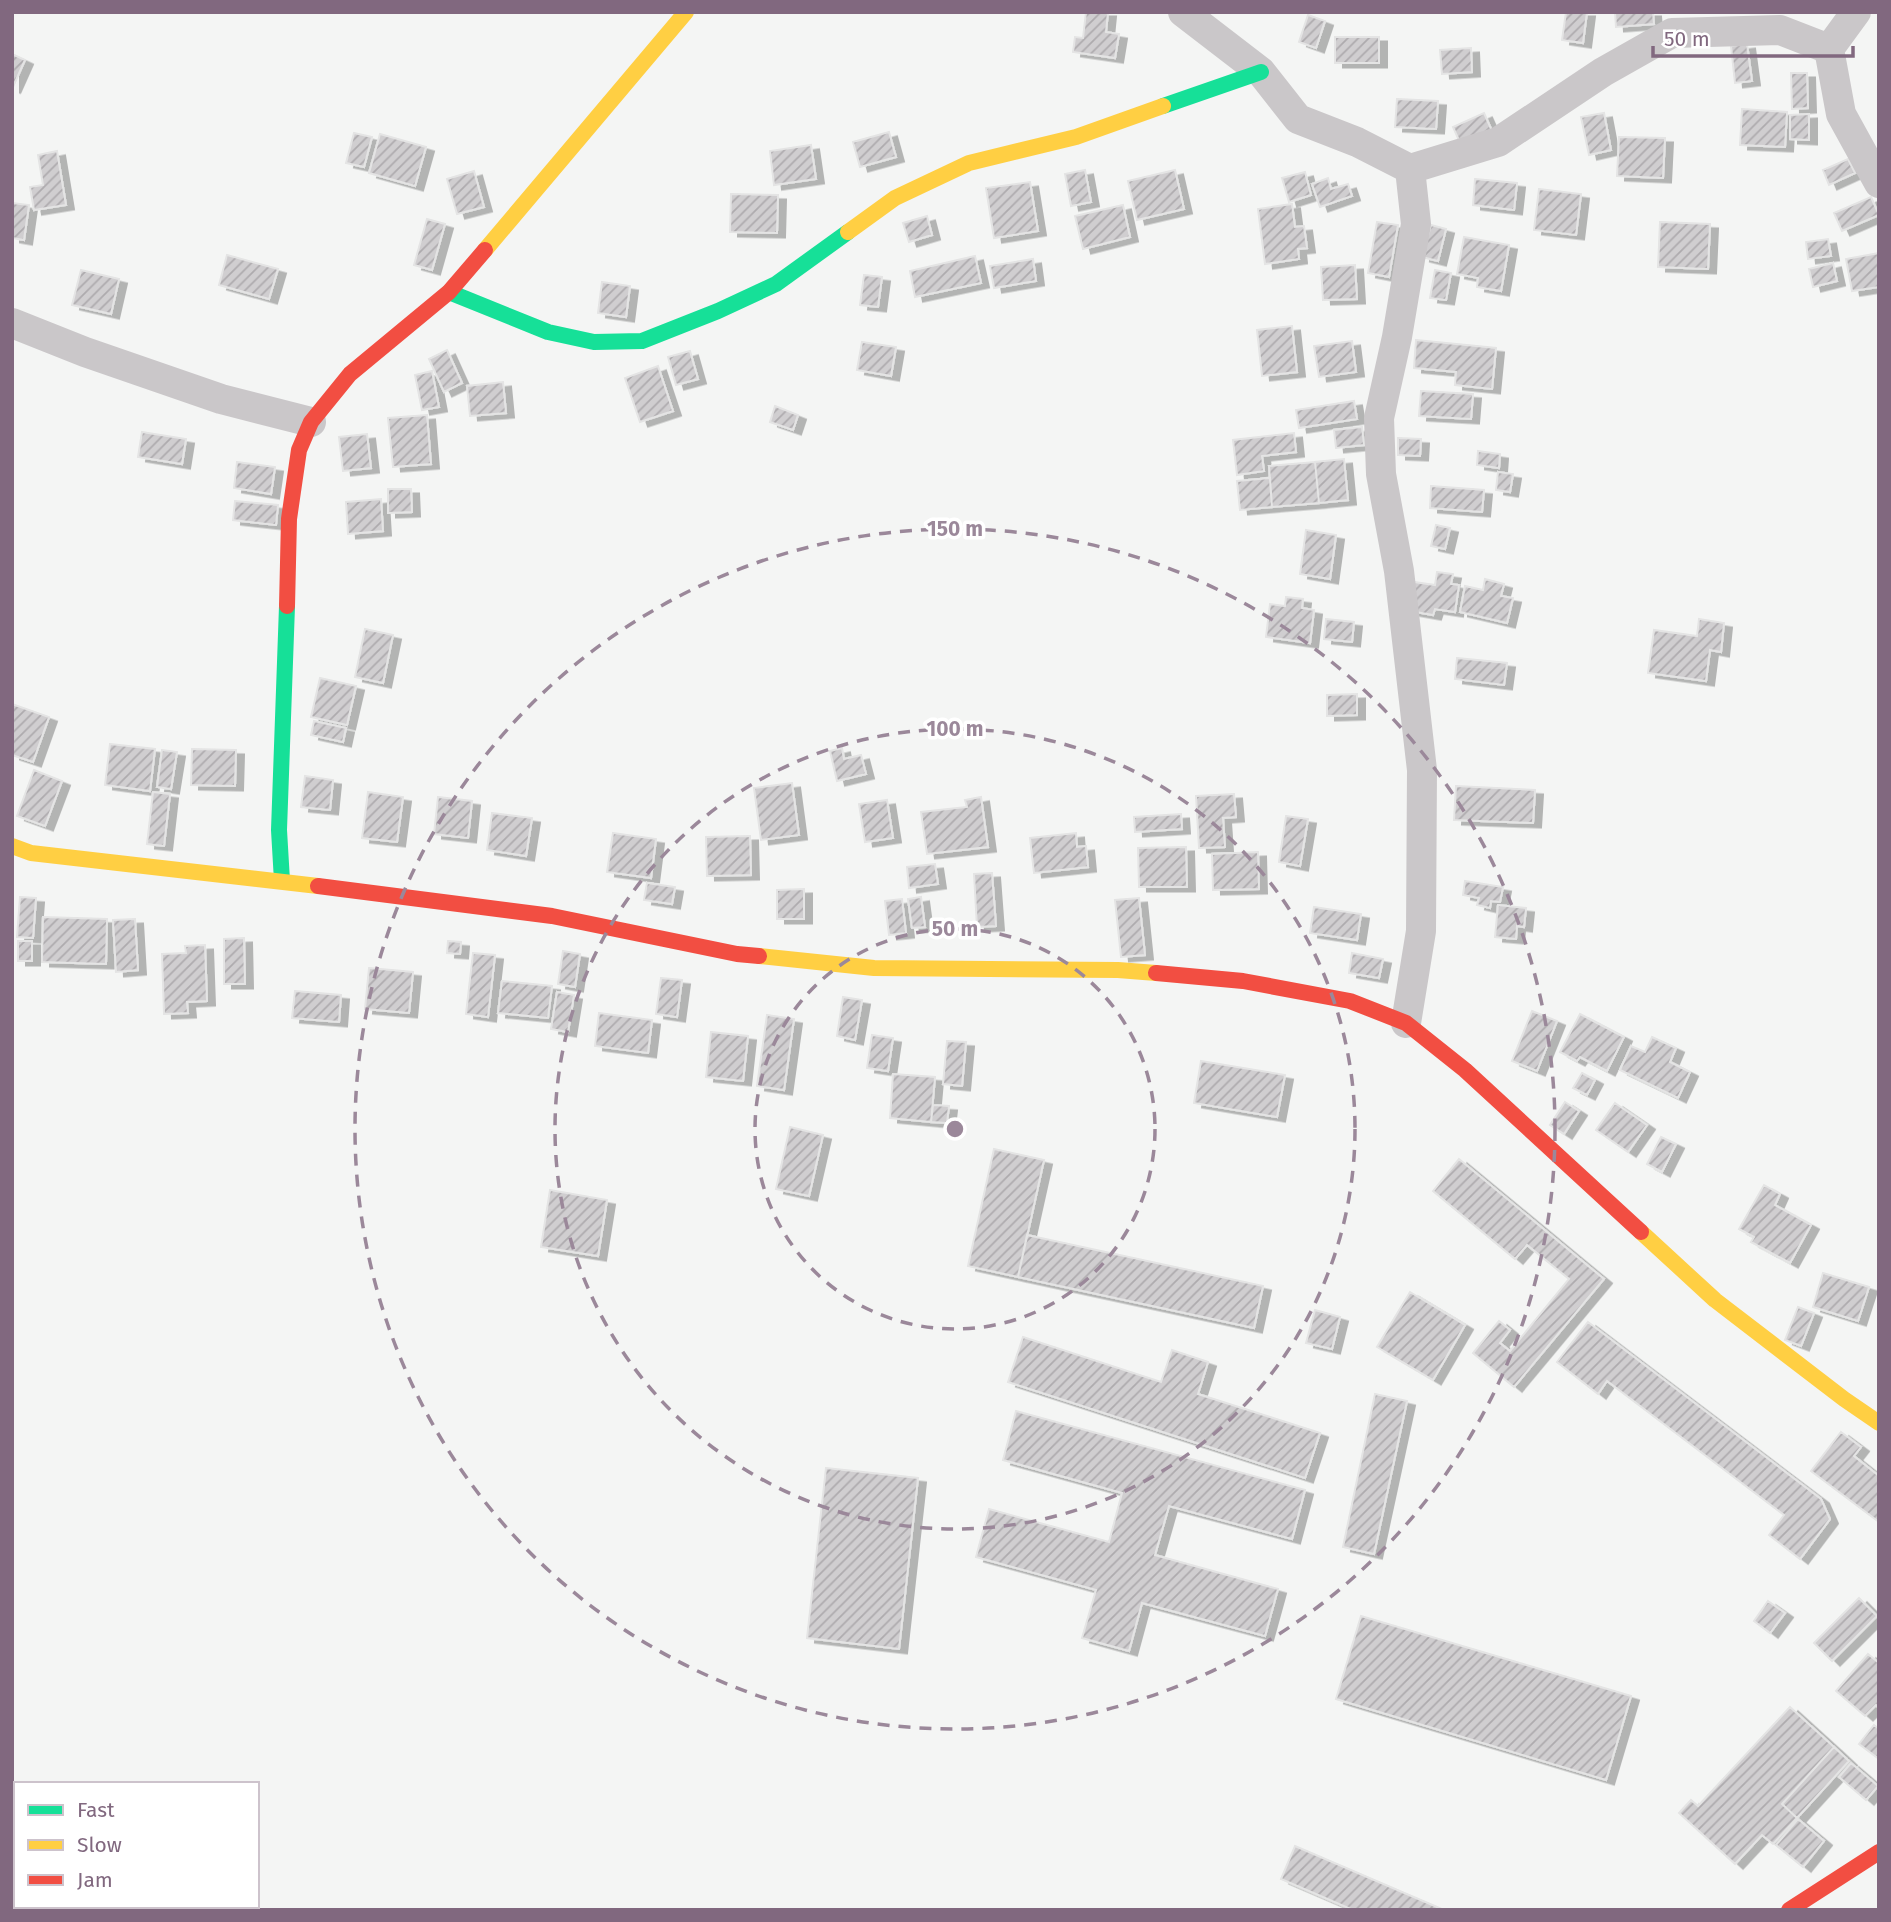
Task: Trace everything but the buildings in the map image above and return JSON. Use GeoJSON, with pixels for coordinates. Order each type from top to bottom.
{"type":"FeatureCollection","features":[{"type":"Feature","properties":{"kind":"main road"},"geometry":{"type":"LineString","coordinates":[[282,881],[279,830],[289,519],[299,450],[311,422],[350,374],[449,292],[686,12]]}},
{"type":"Feature","properties":{"kind":"main road"},"geometry":{"type":"LineString","coordinates":[[449,292],[548,332],[594,342],[642,341],[718,311],[776,284],[895,198],[969,163],[1076,137],[1261,72]]}},
{"type":"Feature","properties":{"kind":"main road"},"geometry":{"type":"LineString","coordinates":[[12,846],[31,853],[282,881],[552,916],[737,954],[874,968],[1118,970],[1243,981],[1350,1001],[1406,1023],[1465,1070],[1715,1300],[1879,1423]]}},
{"type":"Feature","properties":{"kind":"main road"},"geometry":{"type":"LineString","coordinates":[[1789,1910],[1879,1852]]}},
{"type":"Feature","properties":{"kind":"street"},"geometry":{"type":"LineString","coordinates":[[1184,12],[1261,72],[1298,119],[1357,142],[1410,169],[1498,142],[1603,72],[1672,33],[1780,30],[1829,49]]}},
{"type":"Feature","properties":{"kind":"street"},"geometry":{"type":"LineString","coordinates":[[1856,12],[1829,49],[1841,114],[1879,183]]}},
{"type":"Feature","properties":{"kind":"street"},"geometry":{"type":"LineString","coordinates":[[1406,1023],[1421,931],[1422,770],[1399,571],[1381,474],[1379,418],[1397,337],[1416,224],[1410,169]]}},
{"type":"Feature","properties":{"kind":"street"},"geometry":{"type":"LineString","coordinates":[[12,323],[85,352],[221,399],[311,422]]}},
{"type":"Feature","properties":{"kind":"green space"},"geometry":{"type":"Polygon","coordinates":[[[12,1801],[14,1908],[121,1910],[12,1910],[12,1801]]]}},
{"type":"Feature","properties":{"kind":"traffic: fast"},"geometry":{"type":"LineString","coordinates":[[1163,106],[1261,72]]}},
{"type":"Feature","properties":{"kind":"traffic: fast"},"geometry":{"type":"LineString","coordinates":[[449,292],[548,332],[594,342],[642,341],[718,311],[776,284],[848,232]]}},
{"type":"Feature","properties":{"kind":"traffic: fast"},"geometry":{"type":"LineString","coordinates":[[282,881],[279,830],[287,606]]}},
{"type":"Feature","properties":{"kind":"traffic: slow"},"geometry":{"type":"LineString","coordinates":[[485,250],[686,12]]}},
{"type":"Feature","properties":{"kind":"traffic: slow"},"geometry":{"type":"LineString","coordinates":[[848,232],[895,198],[969,163],[1076,137],[1163,106]]}},
{"type":"Feature","properties":{"kind":"traffic: slow"},"geometry":{"type":"LineString","coordinates":[[12,846],[31,853],[318,886]]}},
{"type":"Feature","properties":{"kind":"traffic: slow"},"geometry":{"type":"LineString","coordinates":[[759,956],[874,968],[1118,970],[1156,973]]}},
{"type":"Feature","properties":{"kind":"traffic: slow"},"geometry":{"type":"LineString","coordinates":[[1641,1232],[1715,1300],[1879,1423]]}},
{"type":"Feature","properties":{"kind":"traffic: jam"},"geometry":{"type":"LineString","coordinates":[[287,606],[289,519],[299,450],[311,422],[350,374],[449,292],[485,250]]}},
{"type":"Feature","properties":{"kind":"traffic: jam"},"geometry":{"type":"LineString","coordinates":[[318,886],[552,916],[737,954],[759,956]]}},
{"type":"Feature","properties":{"kind":"traffic: jam"},"geometry":{"type":"LineString","coordinates":[[1156,973],[1243,981],[1350,1001],[1406,1023],[1465,1070],[1641,1232]]}},
{"type":"Feature","properties":{"kind":"traffic: jam"},"geometry":{"type":"LineString","coordinates":[[1789,1910],[1879,1852]]}}]}
